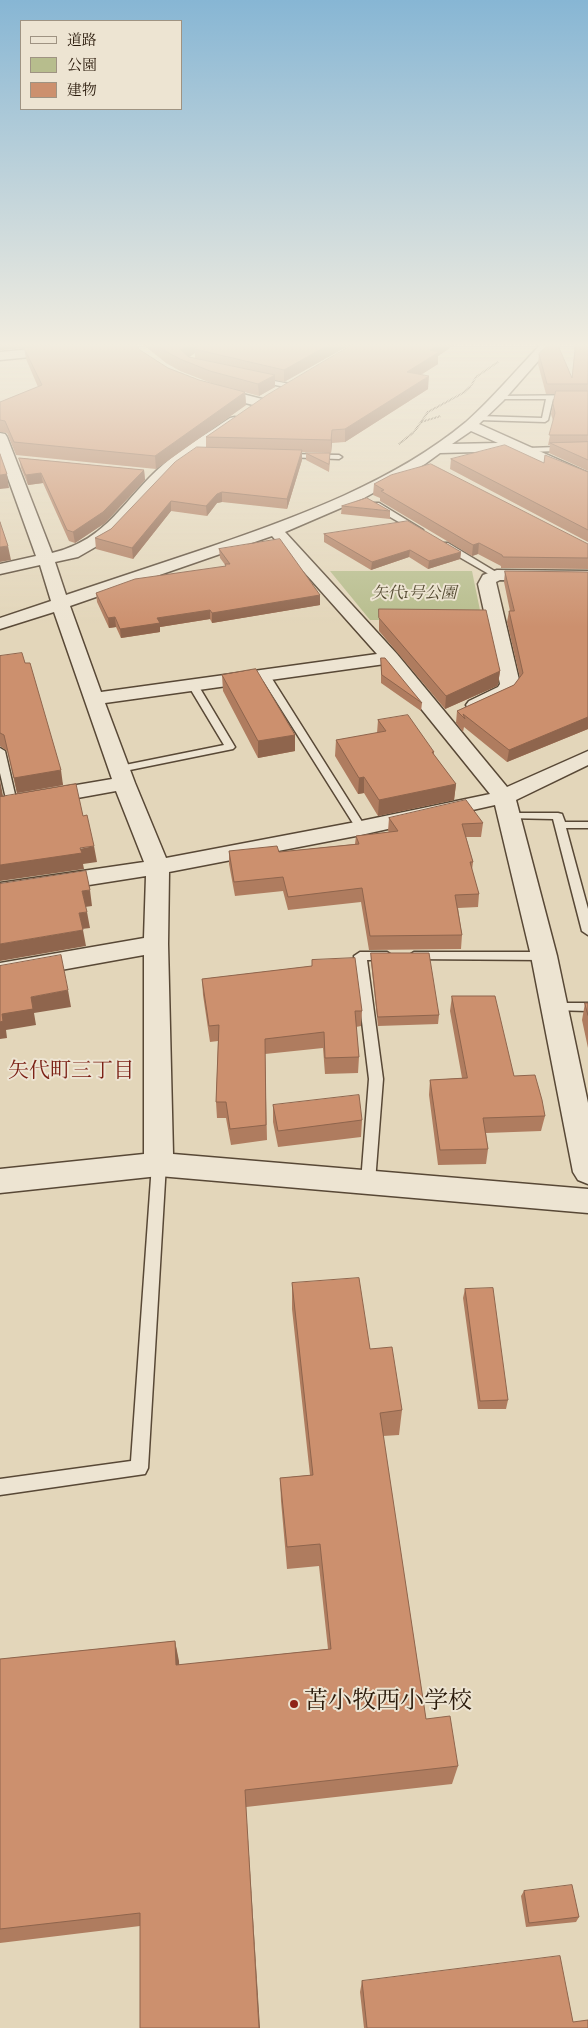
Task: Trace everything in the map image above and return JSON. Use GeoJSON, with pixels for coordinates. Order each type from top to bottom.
{"type":"FeatureCollection","features":[{"type":"Feature","properties":{"kind":"street"},"geometry":{"type":"LineString","coordinates":[[0,438],[5,456],[46,561],[66,623],[122,776],[158,868],[156,944],[159,1164]]}},
{"type":"Feature","properties":{"kind":"street"},"geometry":{"type":"LineString","coordinates":[[0,569],[46,561],[72,553],[105,535],[159,476],[210,438]]}},
{"type":"Feature","properties":{"kind":"street"},"geometry":{"type":"LineString","coordinates":[[0,624],[275,530],[359,495],[420,461],[450,438]]}},
{"type":"Feature","properties":{"kind":"street"},"geometry":{"type":"LineString","coordinates":[[504,438],[588,479]]}},
{"type":"Feature","properties":{"kind":"street"},"geometry":{"type":"LineString","coordinates":[[434,449],[523,448]]}},
{"type":"Feature","properties":{"kind":"street"},"geometry":{"type":"LineString","coordinates":[[5,456],[28,463]]}},
{"type":"Feature","properties":{"kind":"street"},"geometry":{"type":"LineString","coordinates":[[420,461],[436,470]]}},
{"type":"Feature","properties":{"kind":"street"},"geometry":{"type":"LineString","coordinates":[[140,474],[159,476]]}},
{"type":"Feature","properties":{"kind":"street"},"geometry":{"type":"LineString","coordinates":[[275,530],[390,658],[442,720],[507,806],[544,956],[588,1172]]}},
{"type":"Feature","properties":{"kind":"street"},"geometry":{"type":"LineString","coordinates":[[442,720],[505,692],[510,684],[487,584],[489,579],[497,575],[588,576]]}},
{"type":"Feature","properties":{"kind":"street"},"geometry":{"type":"LineString","coordinates":[[95,699],[390,658]]}},
{"type":"Feature","properties":{"kind":"street"},"geometry":{"type":"LineString","coordinates":[[0,891],[158,868],[361,828],[507,806],[588,757]]}},
{"type":"Feature","properties":{"kind":"street"},"geometry":{"type":"LineString","coordinates":[[6,804],[122,776]]}},
{"type":"Feature","properties":{"kind":"street"},"geometry":{"type":"LineString","coordinates":[[0,972],[156,944]]}},
{"type":"Feature","properties":{"kind":"street"},"geometry":{"type":"LineString","coordinates":[[0,1181],[159,1164],[588,1202]]}},
{"type":"Feature","properties":{"kind":"lane"},"geometry":{"type":"LineString","coordinates":[[523,448],[588,448]]}},
{"type":"Feature","properties":{"kind":"lane"},"geometry":{"type":"LineString","coordinates":[[188,453],[207,454]]}},
{"type":"Feature","properties":{"kind":"lane"},"geometry":{"type":"LineString","coordinates":[[273,455],[339,457]]}},
{"type":"Feature","properties":{"kind":"lane"},"geometry":{"type":"LineString","coordinates":[[359,495],[428,535]]}},
{"type":"Feature","properties":{"kind":"lane"},"geometry":{"type":"LineString","coordinates":[[437,540],[497,575]]}},
{"type":"Feature","properties":{"kind":"lane"},"geometry":{"type":"LineString","coordinates":[[264,674],[361,828]]}},
{"type":"Feature","properties":{"kind":"lane"},"geometry":{"type":"LineString","coordinates":[[122,776],[230,747],[193,685]]}},
{"type":"Feature","properties":{"kind":"lane"},"geometry":{"type":"LineString","coordinates":[[0,751],[6,804]]}},
{"type":"Feature","properties":{"kind":"lane"},"geometry":{"type":"LineString","coordinates":[[507,806],[558,816],[588,931]]}},
{"type":"Feature","properties":{"kind":"lane"},"geometry":{"type":"LineString","coordinates":[[560,825],[588,825]]}},
{"type":"Feature","properties":{"kind":"lane"},"geometry":{"type":"LineString","coordinates":[[368,1182],[376,1079],[360,956],[544,956]]}},
{"type":"Feature","properties":{"kind":"lane"},"geometry":{"type":"LineString","coordinates":[[555,1007],[588,1007]]}},
{"type":"Feature","properties":{"kind":"lane"},"geometry":{"type":"LineString","coordinates":[[0,1487],[139,1468],[159,1164]]}},
{"type":"Feature","properties":{"kind":"path"},"geometry":{"type":"LineString","coordinates":[[393,449],[408,438]]}},
{"type":"Feature","properties":{"kind":"green space","name":"矢代1号公園"},"geometry":{"type":"Polygon","coordinates":[[[330,571],[472,571],[482,620],[370,620],[330,571]]]}},
{"type":"Feature","properties":{"kind":"building"},"geometry":{"type":"Polygon","coordinates":[[[12,438],[181,438],[155,456],[14,442],[12,438]]]}},
{"type":"Feature","properties":{"kind":"building"},"geometry":{"type":"Polygon","coordinates":[[[233,438],[331,438],[331,440],[233,438]]]}},
{"type":"Feature","properties":{"kind":"building"},"geometry":{"type":"Polygon","coordinates":[[[588,442],[588,460],[550,443],[588,442]]]}},
{"type":"Feature","properties":{"kind":"building"},"geometry":{"type":"Polygon","coordinates":[[[505,445],[544,463],[545,455],[588,472],[588,530],[451,459],[505,445]]]}},
{"type":"Feature","properties":{"kind":"building"},"geometry":{"type":"Polygon","coordinates":[[[197,447],[302,450],[287,499],[222,492],[217,494],[206,506],[171,501],[132,548],[95,538],[111,529],[175,462],[197,447]]]}},
{"type":"Feature","properties":{"kind":"building"},"geometry":{"type":"Polygon","coordinates":[[[306,453],[330,453],[329,464],[306,453]]]}},
{"type":"Feature","properties":{"kind":"building"},"geometry":{"type":"Polygon","coordinates":[[[0,454],[7,474],[0,475],[0,454]]]}},
{"type":"Feature","properties":{"kind":"building"},"geometry":{"type":"Polygon","coordinates":[[[19,458],[144,470],[103,512],[73,532],[67,530],[41,473],[26,475],[19,458]]]}},
{"type":"Feature","properties":{"kind":"building"},"geometry":{"type":"Polygon","coordinates":[[[431,464],[588,544],[588,558],[503,557],[479,543],[473,545],[381,491],[384,490],[374,484],[391,475],[431,464]]]}},
{"type":"Feature","properties":{"kind":"building"},"geometry":{"type":"Polygon","coordinates":[[[367,498],[390,511],[342,506],[367,498]]]}},
{"type":"Feature","properties":{"kind":"building"},"geometry":{"type":"Polygon","coordinates":[[[408,521],[461,552],[429,561],[410,550],[372,562],[324,534],[408,521]]]}},
{"type":"Feature","properties":{"kind":"building"},"geometry":{"type":"Polygon","coordinates":[[[0,522],[8,546],[0,547],[0,522]]]}},
{"type":"Feature","properties":{"kind":"building"},"geometry":{"type":"Polygon","coordinates":[[[280,539],[320,595],[212,613],[210,610],[157,618],[160,623],[120,629],[115,617],[108,618],[96,593],[135,579],[226,566],[225,564],[230,564],[219,549],[280,539]]]}},
{"type":"Feature","properties":{"kind":"building"},"geometry":{"type":"Polygon","coordinates":[[[505,571],[588,572],[588,717],[509,750],[463,714],[465,719],[457,711],[514,685],[523,673],[509,611],[514,611],[505,571]]]}},
{"type":"Feature","properties":{"kind":"building"},"geometry":{"type":"Polygon","coordinates":[[[379,609],[486,610],[500,671],[446,696],[379,618],[379,609]]]}},
{"type":"Feature","properties":{"kind":"building"},"geometry":{"type":"Polygon","coordinates":[[[22,653],[25,663],[30,663],[61,770],[14,778],[4,735],[0,733],[0,656],[22,653]]]}},
{"type":"Feature","properties":{"kind":"building"},"geometry":{"type":"Polygon","coordinates":[[[381,658],[385,658],[422,703],[382,675],[381,658]]]}},
{"type":"Feature","properties":{"kind":"building"},"geometry":{"type":"Polygon","coordinates":[[[256,669],[295,735],[258,741],[222,675],[256,669]]]}},
{"type":"Feature","properties":{"kind":"building"},"geometry":{"type":"Polygon","coordinates":[[[408,715],[456,784],[379,800],[364,777],[359,778],[336,740],[386,731],[378,720],[408,715]]]}},
{"type":"Feature","properties":{"kind":"building"},"geometry":{"type":"Polygon","coordinates":[[[76,784],[83,816],[87,815],[94,846],[80,848],[82,853],[0,865],[0,797],[76,784]]]}},
{"type":"Feature","properties":{"kind":"building"},"geometry":{"type":"Polygon","coordinates":[[[466,800],[483,823],[462,824],[473,862],[470,862],[479,894],[455,895],[462,935],[370,936],[362,888],[288,897],[283,877],[234,882],[229,851],[277,846],[279,852],[359,844],[356,836],[398,831],[389,818],[466,800]]]}},
{"type":"Feature","properties":{"kind":"building"},"geometry":{"type":"Polygon","coordinates":[[[86,871],[90,890],[82,891],[87,912],[79,913],[83,930],[0,944],[0,884],[86,871]]]}},
{"type":"Feature","properties":{"kind":"building"},"geometry":{"type":"Polygon","coordinates":[[[371,953],[429,953],[439,1015],[378,1017],[371,953]]]}},
{"type":"Feature","properties":{"kind":"building"},"geometry":{"type":"Polygon","coordinates":[[[61,955],[68,990],[31,997],[33,1009],[2,1014],[3,1021],[0,1022],[0,966],[61,955]]]}},
{"type":"Feature","properties":{"kind":"building"},"geometry":{"type":"Polygon","coordinates":[[[355,958],[362,1011],[355,1011],[359,1057],[325,1058],[324,1032],[265,1039],[266,1125],[230,1129],[226,1102],[216,1102],[219,1025],[209,1026],[202,979],[312,966],[312,960],[355,958]]]}},
{"type":"Feature","properties":{"kind":"building"},"geometry":{"type":"Polygon","coordinates":[[[452,996],[495,996],[514,1076],[535,1075],[542,1100],[545,1116],[483,1118],[488,1149],[440,1150],[430,1080],[467,1078],[452,996]]]}},
{"type":"Feature","properties":{"kind":"building"},"geometry":{"type":"Polygon","coordinates":[[[585,1003],[588,1003],[588,1015],[585,1003]]]}},
{"type":"Feature","properties":{"kind":"building"},"geometry":{"type":"Polygon","coordinates":[[[359,1095],[362,1120],[278,1131],[273,1105],[359,1095]]]}},
{"type":"Feature","properties":{"kind":"building"},"geometry":{"type":"Polygon","coordinates":[[[359,1278],[370,1349],[392,1347],[402,1410],[380,1413],[426,1719],[450,1716],[458,1766],[245,1790],[259,2028],[140,2028],[140,1913],[0,1929],[0,1659],[175,1641],[176,1665],[331,1649],[320,1544],[287,1547],[280,1478],[313,1475],[292,1283],[359,1278]]]}},
{"type":"Feature","properties":{"kind":"building"},"geometry":{"type":"Polygon","coordinates":[[[493,1288],[508,1400],[480,1401],[465,1289],[493,1288]]]}},
{"type":"Feature","properties":{"kind":"building"},"geometry":{"type":"Polygon","coordinates":[[[572,1885],[579,1917],[529,1923],[524,1891],[572,1885]]]}},
{"type":"Feature","properties":{"kind":"building"},"geometry":{"type":"Polygon","coordinates":[[[560,1956],[573,2022],[588,2020],[588,2028],[367,2028],[362,1981],[560,1956]]]}},
{"type":"Feature","properties":{"kind":"place","name":"苫小牧西小学校"},"geometry":{"type":"Point","coordinates":[294,1704]}},
{"type":"Feature","properties":{"kind":"district","name":"矢代町三丁目"},"geometry":{"type":"Point","coordinates":[71,1073]}}]}
